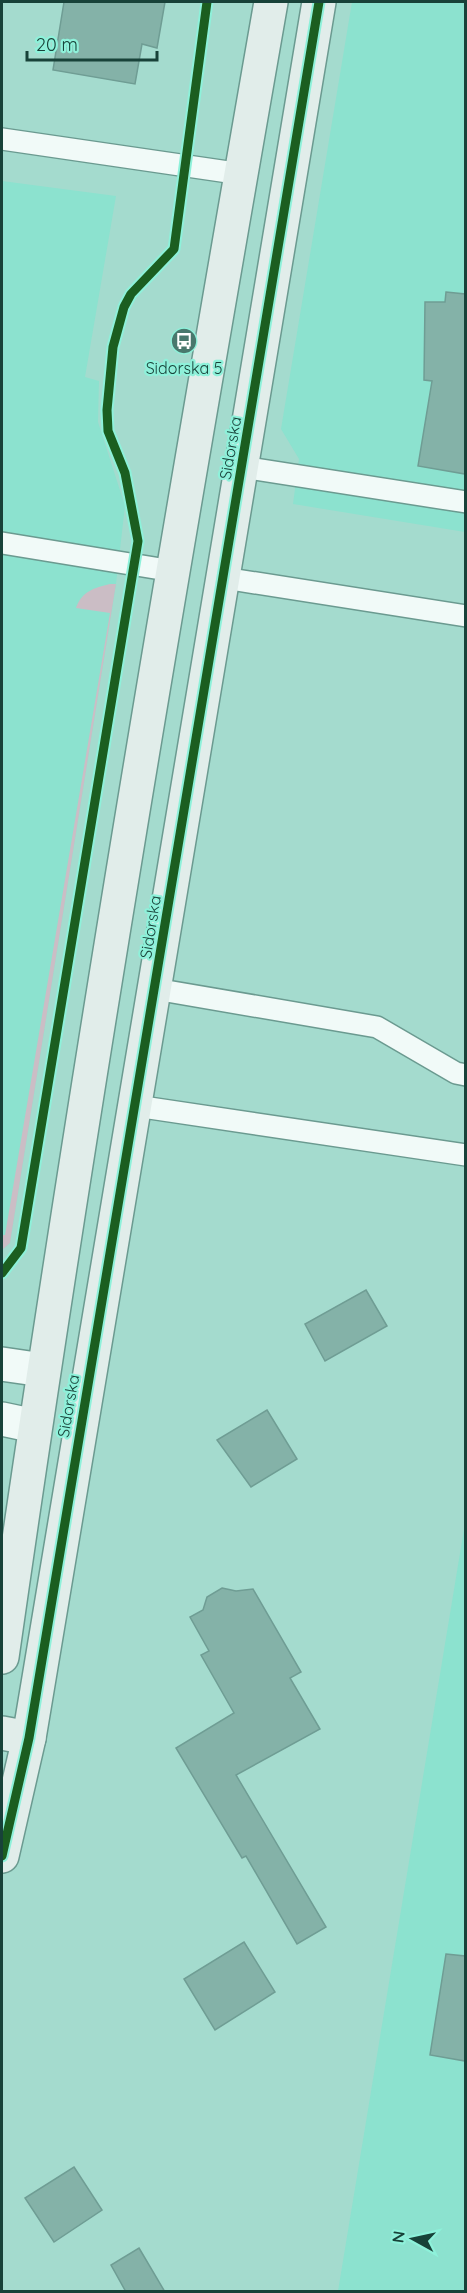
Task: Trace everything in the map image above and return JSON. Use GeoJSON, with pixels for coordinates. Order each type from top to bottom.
{"type":"FeatureCollection","features":[{"type":"Feature","properties":{"kind":"street","name":"Sidorska"},"geometry":{"type":"LineString","coordinates":[[2,1657],[34,1426],[85,1097],[192,459],[272,2]]}},
{"type":"Feature","properties":{"kind":"street","name":"Sidorska"},"geometry":{"type":"LineString","coordinates":[[2,1856],[15,1735],[83,1408],[136,1106],[291,182],[319,2]]}},
{"type":"Feature","properties":{"kind":"street"},"geometry":{"type":"LineString","coordinates":[[242,174],[291,182]]}},
{"type":"Feature","properties":{"kind":"street"},"geometry":{"type":"LineString","coordinates":[[192,459],[243,467]]}},
{"type":"Feature","properties":{"kind":"street"},"geometry":{"type":"LineString","coordinates":[[173,571],[224,578]]}},
{"type":"Feature","properties":{"kind":"street"},"geometry":{"type":"LineString","coordinates":[[104,981],[155,989]]}},
{"type":"Feature","properties":{"kind":"street"},"geometry":{"type":"LineString","coordinates":[[85,1097],[136,1106]]}},
{"type":"Feature","properties":{"kind":"street"},"geometry":{"type":"LineString","coordinates":[[2,1364],[43,1370],[83,1408],[34,1426],[2,1419]]}},
{"type":"Feature","properties":{"kind":"lane"},"geometry":{"type":"LineString","coordinates":[[2,139],[242,174]]}},
{"type":"Feature","properties":{"kind":"lane"},"geometry":{"type":"LineString","coordinates":[[243,467],[465,502]]}},
{"type":"Feature","properties":{"kind":"lane"},"geometry":{"type":"LineString","coordinates":[[2,543],[173,571]]}},
{"type":"Feature","properties":{"kind":"lane"},"geometry":{"type":"LineString","coordinates":[[224,578],[465,616]]}},
{"type":"Feature","properties":{"kind":"lane"},"geometry":{"type":"LineString","coordinates":[[155,989],[377,1026],[456,1073],[465,1075]]}},
{"type":"Feature","properties":{"kind":"lane"},"geometry":{"type":"LineString","coordinates":[[136,1106],[465,1155]]}},
{"type":"Feature","properties":{"kind":"shaded area"},"geometry":{"type":"Polygon","coordinates":[[[352,2],[465,2],[465,532],[293,504],[299,459],[281,429],[352,2]]]}},
{"type":"Feature","properties":{"kind":"shaded area"},"geometry":{"type":"Polygon","coordinates":[[[2,181],[116,196],[85,377],[99,381],[98,422],[125,506],[116,584],[10,1243],[2,1250],[2,181]]]}},
{"type":"Feature","properties":{"kind":"shaded area"},"geometry":{"type":"Polygon","coordinates":[[[110,584],[116,584],[10,1243],[2,1250],[2,1235],[5,1235],[110,613],[76,608],[85,594],[110,584]]]}},
{"type":"Feature","properties":{"kind":"shaded area"},"geometry":{"type":"Polygon","coordinates":[[[465,1523],[465,2291],[338,2291],[465,1523]]]}},
{"type":"Feature","properties":{"kind":"building"},"geometry":{"type":"Polygon","coordinates":[[[64,2],[165,2],[157,48],[142,44],[135,84],[53,70],[64,2]]]}},
{"type":"Feature","properties":{"kind":"building"},"geometry":{"type":"Polygon","coordinates":[[[446,292],[465,294],[465,474],[418,466],[432,381],[424,380],[425,302],[445,302],[446,292]]]}},
{"type":"Feature","properties":{"kind":"building"},"geometry":{"type":"Polygon","coordinates":[[[366,1290],[387,1326],[325,1361],[305,1324],[366,1290]]]}},
{"type":"Feature","properties":{"kind":"building"},"geometry":{"type":"Polygon","coordinates":[[[267,1410],[297,1459],[251,1487],[217,1440],[267,1410]]]}},
{"type":"Feature","properties":{"kind":"building"},"geometry":{"type":"Polygon","coordinates":[[[222,1588],[236,1591],[253,1589],[301,1672],[290,1678],[320,1729],[236,1775],[326,1927],[297,1944],[246,1856],[242,1858],[176,1748],[234,1713],[201,1655],[209,1651],[190,1617],[203,1610],[207,1597],[222,1588]]]}},
{"type":"Feature","properties":{"kind":"building"},"geometry":{"type":"Polygon","coordinates":[[[244,1942],[275,1992],[215,2030],[184,1979],[244,1942]]]}},
{"type":"Feature","properties":{"kind":"building"},"geometry":{"type":"Polygon","coordinates":[[[446,1954],[465,1956],[465,2061],[430,2055],[446,1954]]]}},
{"type":"Feature","properties":{"kind":"building"},"geometry":{"type":"Polygon","coordinates":[[[74,2167],[102,2210],[54,2242],[25,2198],[74,2167]]]}},
{"type":"Feature","properties":{"kind":"building"},"geometry":{"type":"Polygon","coordinates":[[[139,2248],[165,2292],[126,2292],[111,2265],[139,2248]]]}},
{"type":"Feature","properties":{"kind":"cycle path"},"geometry":{"type":"LineString","coordinates":[[2,1273],[21,1248],[138,541],[125,473],[108,431],[107,410],[113,347],[124,307],[131,294],[174,249],[207,2]]}},
{"type":"Feature","properties":{"kind":"cycle path"},"geometry":{"type":"LineString","coordinates":[[2,1856],[29,1738],[319,2]]}},
{"type":"Feature","properties":{"kind":"place","name":"Sidorska 5"},"geometry":{"type":"Point","coordinates":[184,341]}}]}
